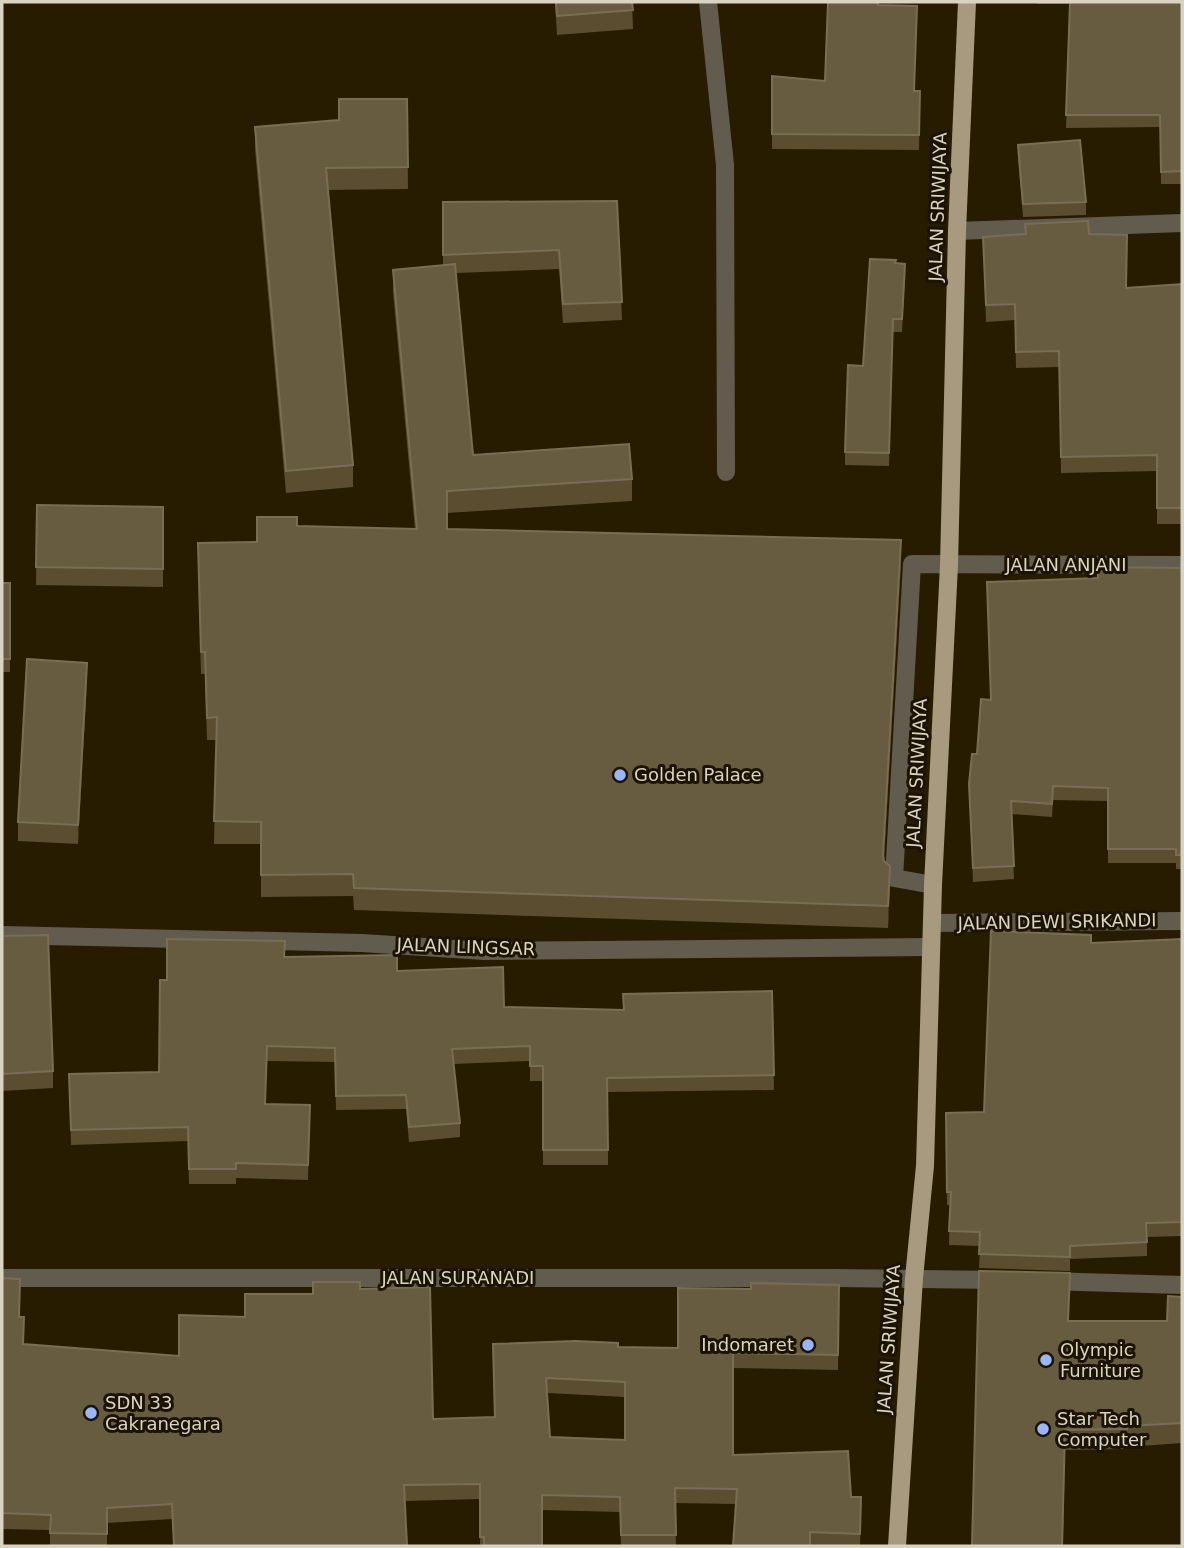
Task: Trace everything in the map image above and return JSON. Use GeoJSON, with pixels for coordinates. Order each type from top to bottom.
{"type":"FeatureCollection","features":[{"type":"Feature","properties":{"kind":"main road","name":"JALAN SRIWIJAYA"},"geometry":{"type":"LineString","coordinates":[[897,1546],[914,1278],[925,1166],[933,885],[949,565],[957,231],[967,2]]}},
{"type":"Feature","properties":{"kind":"street"},"geometry":{"type":"LineString","coordinates":[[708,2],[725,165],[726,472]]}},
{"type":"Feature","properties":{"kind":"street"},"geometry":{"type":"LineString","coordinates":[[957,231],[1182,223]]}},
{"type":"Feature","properties":{"kind":"street","name":"JALAN ANJANI"},"geometry":{"type":"LineString","coordinates":[[933,885],[894,878],[912,564],[1182,565]]}},
{"type":"Feature","properties":{"kind":"street","name":"JALAN DEWI SRIKANDI"},"geometry":{"type":"LineString","coordinates":[[932,923],[1182,921]]}},
{"type":"Feature","properties":{"kind":"street","name":"JALAN LINGSAR"},"geometry":{"type":"LineString","coordinates":[[2,935],[362,943],[485,951],[931,947]]}},
{"type":"Feature","properties":{"kind":"street","name":"JALAN SURANADI"},"geometry":{"type":"LineString","coordinates":[[2,1278],[914,1278],[1182,1285]]}},
{"type":"Feature","properties":{"kind":"building"},"geometry":{"type":"Polygon","coordinates":[[[556,2],[632,2],[633,10],[557,16],[556,2]]]}},
{"type":"Feature","properties":{"kind":"building"},"geometry":{"type":"Polygon","coordinates":[[[828,2],[878,2],[878,5],[917,6],[914,91],[920,91],[919,135],[772,134],[772,76],[825,81],[828,2]]]}},
{"type":"Feature","properties":{"kind":"building"},"geometry":{"type":"Polygon","coordinates":[[[1070,2],[1182,2],[1182,171],[1161,172],[1160,115],[1066,115],[1070,2]]]}},
{"type":"Feature","properties":{"kind":"building"},"geometry":{"type":"Polygon","coordinates":[[[339,99],[407,99],[408,167],[326,168],[353,465],[286,471],[255,127],[339,120],[339,99]]]}},
{"type":"Feature","properties":{"kind":"building"},"geometry":{"type":"Polygon","coordinates":[[[1080,140],[1086,202],[1023,204],[1018,145],[1080,140]]]}},
{"type":"Feature","properties":{"kind":"building"},"geometry":{"type":"Polygon","coordinates":[[[617,201],[622,302],[563,304],[559,250],[443,255],[443,202],[617,201]]]}},
{"type":"Feature","properties":{"kind":"building"},"geometry":{"type":"Polygon","coordinates":[[[1088,221],[1089,234],[1127,235],[1126,288],[1182,284],[1182,508],[1157,508],[1157,455],[1061,457],[1059,351],[1016,352],[1015,304],[986,305],[983,237],[1026,234],[1025,224],[1088,221]]]}},
{"type":"Feature","properties":{"kind":"building"},"geometry":{"type":"Polygon","coordinates":[[[870,259],[896,260],[895,263],[905,264],[902,319],[893,319],[889,453],[845,452],[848,365],[863,366],[870,259]]]}},
{"type":"Feature","properties":{"kind":"building","name":"Golden Palace"},"geometry":{"type":"Polygon","coordinates":[[[455,264],[473,455],[629,444],[632,479],[447,491],[447,529],[901,540],[883,855],[884,861],[890,866],[888,906],[354,888],[353,874],[261,875],[261,822],[214,821],[217,717],[207,718],[205,652],[201,652],[198,543],[257,542],[257,517],[297,517],[297,526],[417,529],[393,270],[455,264]]]}},
{"type":"Feature","properties":{"kind":"building"},"geometry":{"type":"Polygon","coordinates":[[[37,505],[163,507],[163,569],[36,567],[37,505]]]}},
{"type":"Feature","properties":{"kind":"building"},"geometry":{"type":"Polygon","coordinates":[[[1098,567],[1182,568],[1182,855],[1176,855],[1176,849],[1108,849],[1108,788],[1053,786],[1052,804],[1011,801],[1014,866],[973,868],[969,784],[972,754],[977,754],[981,699],[991,700],[987,582],[1098,578],[1098,567]]]}},
{"type":"Feature","properties":{"kind":"building"},"geometry":{"type":"Polygon","coordinates":[[[2,583],[10,583],[10,659],[2,659],[2,583]]]}},
{"type":"Feature","properties":{"kind":"building"},"geometry":{"type":"Polygon","coordinates":[[[27,659],[87,663],[78,825],[18,822],[27,659]]]}},
{"type":"Feature","properties":{"kind":"building"},"geometry":{"type":"Polygon","coordinates":[[[991,931],[1091,935],[1091,943],[1182,939],[1182,1222],[1146,1223],[1147,1242],[1070,1246],[1070,1257],[979,1254],[980,1232],[949,1231],[951,1192],[947,1192],[946,1113],[984,1112],[991,931]]]}},
{"type":"Feature","properties":{"kind":"building"},"geometry":{"type":"Polygon","coordinates":[[[48,935],[53,1071],[2,1074],[2,936],[48,935]]]}},
{"type":"Feature","properties":{"kind":"building"},"geometry":{"type":"Polygon","coordinates":[[[167,939],[285,941],[284,957],[397,955],[397,971],[503,967],[504,1007],[624,1010],[623,994],[772,991],[774,1075],[607,1078],[608,1150],[543,1150],[543,1066],[530,1066],[530,1046],[452,1049],[460,1123],[409,1127],[406,1095],[336,1096],[335,1048],[267,1046],[265,1104],[310,1105],[308,1165],[236,1163],[236,1169],[189,1169],[188,1127],[71,1130],[69,1074],[159,1072],[160,980],[167,980],[167,939]]]}},
{"type":"Feature","properties":{"kind":"building"},"geometry":{"type":"Polygon","coordinates":[[[979,1271],[1070,1273],[1068,1321],[1167,1321],[1168,1296],[1182,1297],[1182,1423],[1127,1426],[1127,1429],[1065,1430],[1062,1546],[972,1546],[979,1271]]]}},
{"type":"Feature","properties":{"kind":"building"},"geometry":{"type":"Polygon","coordinates":[[[2,1278],[20,1279],[19,1317],[24,1317],[23,1344],[179,1356],[179,1315],[245,1317],[245,1294],[313,1294],[313,1282],[360,1282],[360,1289],[430,1287],[433,1419],[495,1417],[493,1344],[575,1341],[618,1343],[618,1347],[678,1348],[678,1288],[751,1289],[751,1283],[839,1285],[838,1355],[733,1353],[733,1455],[848,1451],[851,1497],[861,1497],[860,1534],[810,1532],[810,1546],[733,1546],[737,1489],[675,1488],[676,1535],[621,1535],[620,1497],[542,1495],[542,1546],[484,1546],[484,1537],[480,1537],[480,1484],[404,1485],[407,1546],[174,1546],[172,1504],[107,1508],[107,1534],[50,1533],[51,1515],[2,1513],[2,1278]],[[546,1378],[550,1437],[625,1440],[625,1382],[546,1378]]]}},
{"type":"Feature","properties":{"kind":"place","name":"Golden Palace"},"geometry":{"type":"Point","coordinates":[620,775]}},
{"type":"Feature","properties":{"kind":"place","name":"Indomaret"},"geometry":{"type":"Point","coordinates":[808,1345]}},
{"type":"Feature","properties":{"kind":"place","name":"Olympic Furniture"},"geometry":{"type":"Point","coordinates":[1046,1360]}},
{"type":"Feature","properties":{"kind":"place","name":"SDN 33 Cakranegara"},"geometry":{"type":"Point","coordinates":[91,1413]}},
{"type":"Feature","properties":{"kind":"place","name":"Star Tech Computer"},"geometry":{"type":"Point","coordinates":[1043,1429]}}]}
